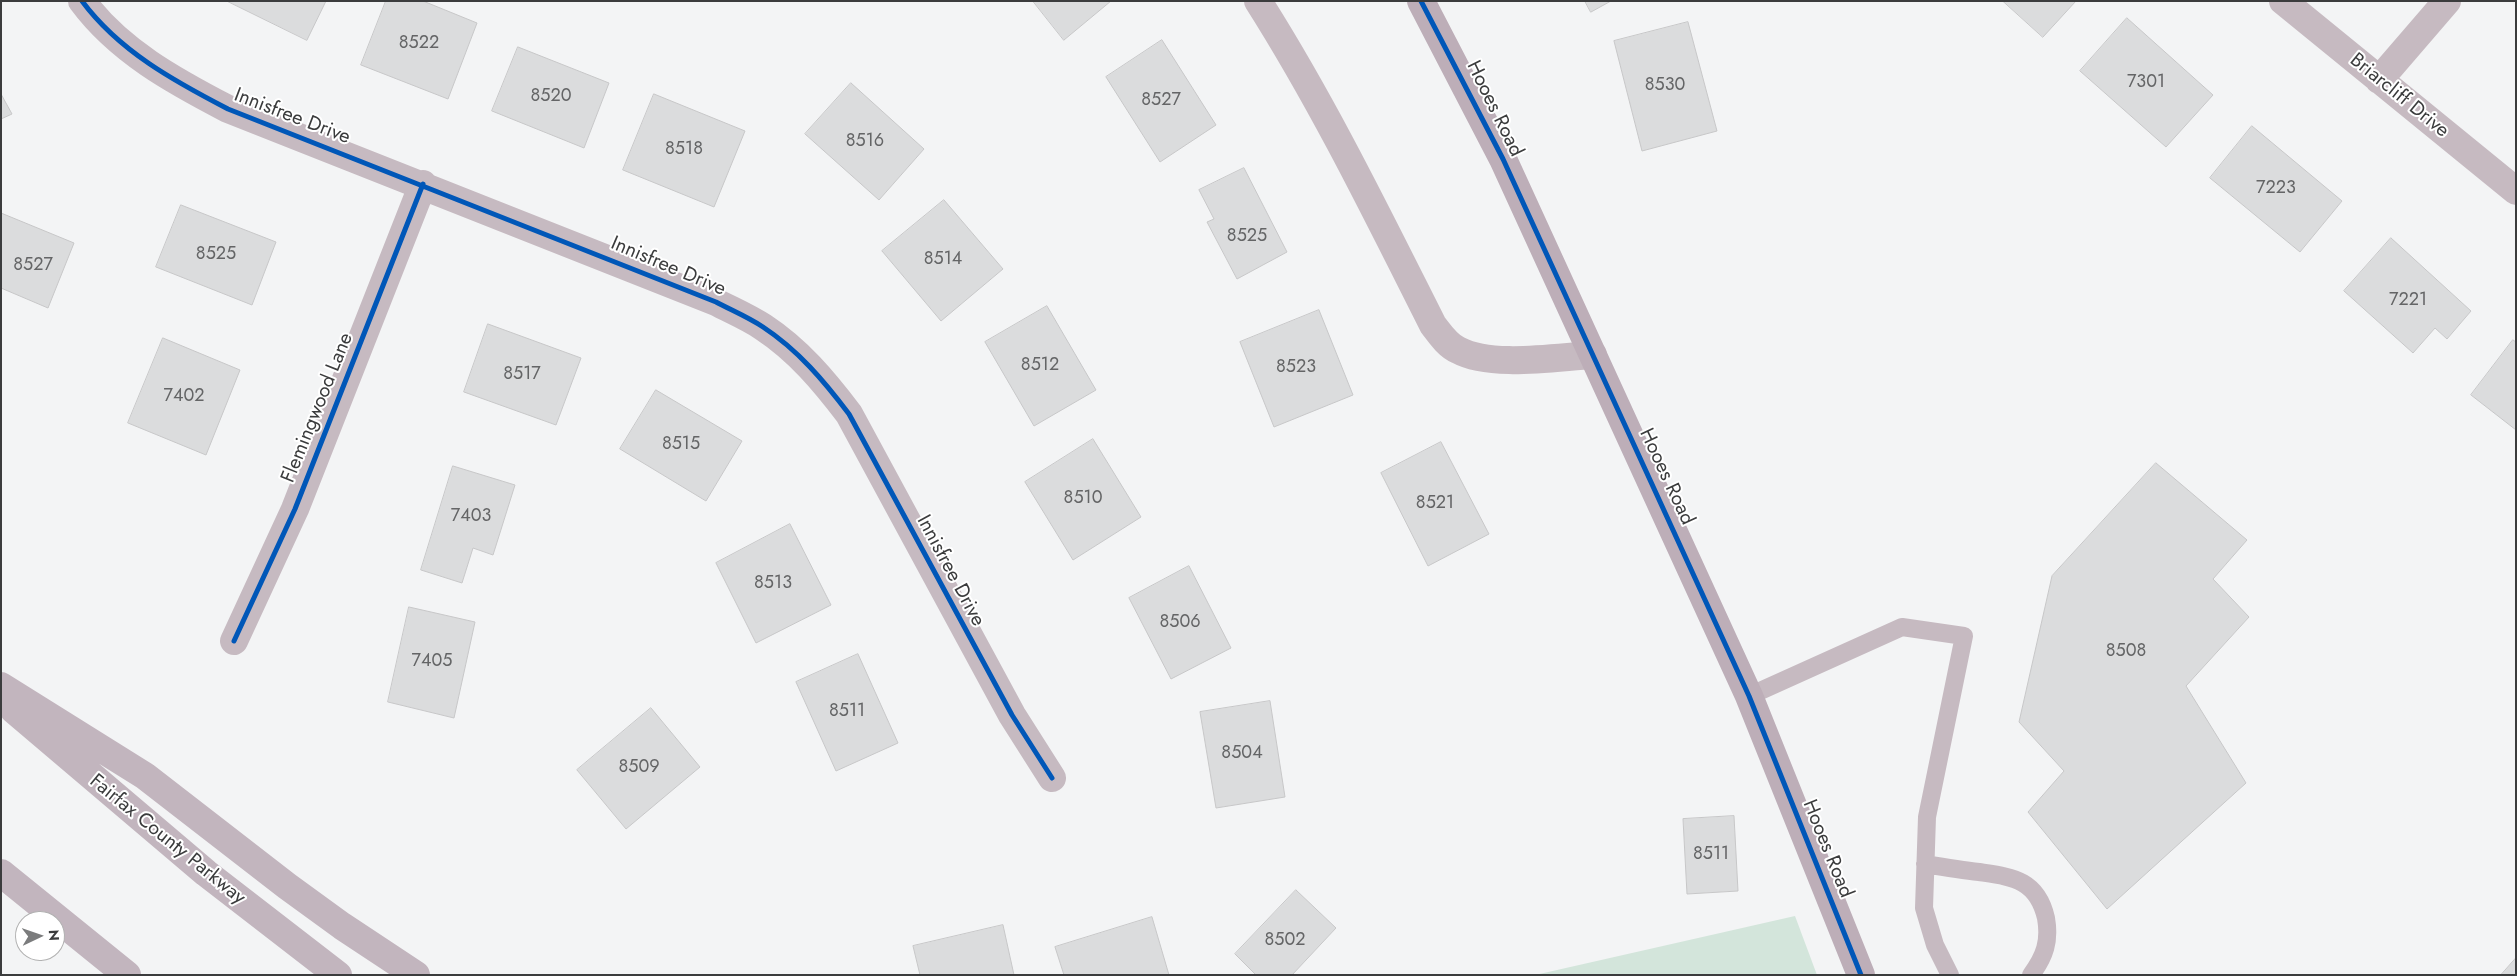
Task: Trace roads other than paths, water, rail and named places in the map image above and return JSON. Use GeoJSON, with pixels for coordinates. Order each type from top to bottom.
{"type":"FeatureCollection","features":[{"type":"Feature","properties":{"kind":"highway"},"geometry":{"type":"LineString","coordinates":[[1,686],[145,776],[287,886],[342,926],[416,975]]}},
{"type":"Feature","properties":{"kind":"highway","name":"Fairfax County Parkway"},"geometry":{"type":"LineString","coordinates":[[1,698],[81,769],[206,874],[338,975]]}},
{"type":"Feature","properties":{"kind":"highway"},"geometry":{"type":"LineString","coordinates":[[1,873],[127,975]]}},
{"type":"Feature","properties":{"kind":"street","name":"Innisfree Drive"},"geometry":{"type":"LineString","coordinates":[[82,1],[127,48],[172,80],[228,109],[423,184],[716,302],[763,327],[800,355],[849,414],[1012,715],[1052,778]]}},
{"type":"Feature","properties":{"kind":"street"},"geometry":{"type":"LineString","coordinates":[[1258,1],[1299,67],[1433,325],[1442,338],[1457,350],[1487,358],[1506,359],[1593,355]]}},
{"type":"Feature","properties":{"kind":"street","name":"Hooes Road"},"geometry":{"type":"LineString","coordinates":[[1422,1],[1503,159],[1749,696],[1861,975]]}},
{"type":"Feature","properties":{"kind":"street","name":"Briarcliff Drive"},"geometry":{"type":"LineString","coordinates":[[2283,1],[2516,191]]}},
{"type":"Feature","properties":{"kind":"street"},"geometry":{"type":"LineString","coordinates":[[2379,80],[2447,1]]}},
{"type":"Feature","properties":{"kind":"street","name":"Flemingwood Lane"},"geometry":{"type":"LineString","coordinates":[[234,641],[294,509],[423,184]]}},
{"type":"Feature","properties":{"kind":"lane"},"geometry":{"type":"LineString","coordinates":[[1749,696],[1902,627],[1964,636],[1927,817],[1924,908],[1936,945],[1950,975]]}},
{"type":"Feature","properties":{"kind":"lane"},"geometry":{"type":"LineString","coordinates":[[1926,864],[2010,876],[2029,886],[2042,903],[2048,930],[2043,958],[2031,975]]}}]}
